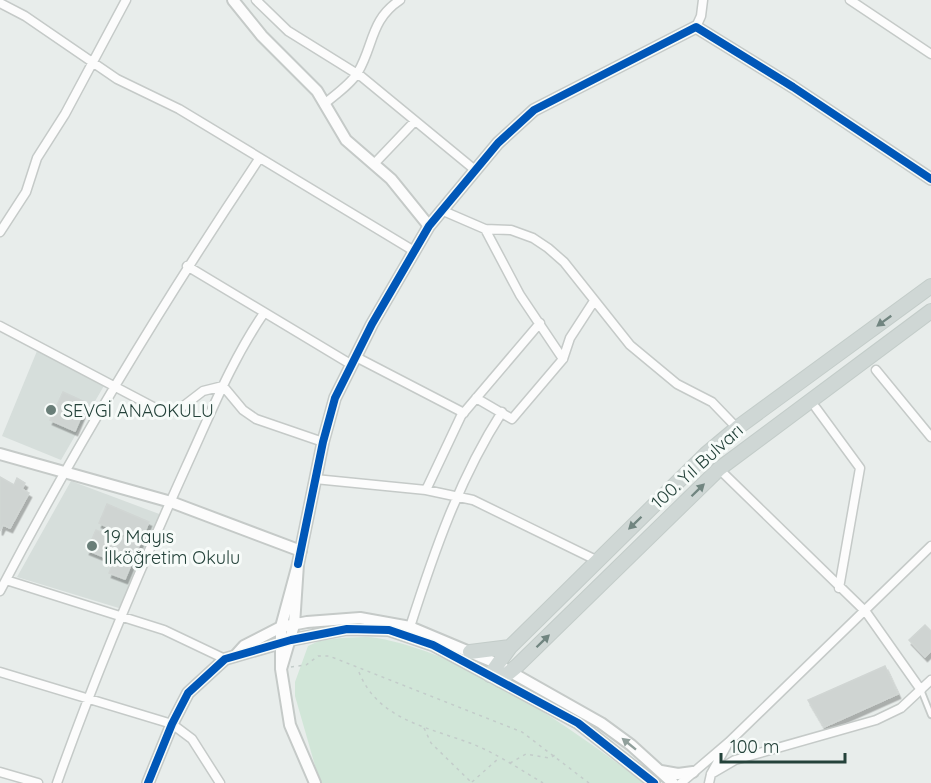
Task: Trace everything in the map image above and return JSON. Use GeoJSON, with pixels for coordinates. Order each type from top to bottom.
{"type":"FeatureCollection","features":[{"type":"Feature","properties":{"kind":"main road","name":"100. Yıl Bulvarı"},"geometry":{"type":"LineString","coordinates":[[499,673],[510,647],[706,454],[737,428],[931,286]]}},
{"type":"Feature","properties":{"kind":"main road","name":"100. Yıl Bulvarı"},"geometry":{"type":"LineString","coordinates":[[499,673],[719,469],[931,311]]}},
{"type":"Feature","properties":{"kind":"main road"},"geometry":{"type":"LineString","coordinates":[[470,652],[510,647]]}},
{"type":"Feature","properties":{"kind":"street"},"geometry":{"type":"LineString","coordinates":[[0,232],[26,192],[37,158],[94,61],[126,0]]}},
{"type":"Feature","properties":{"kind":"street"},"geometry":{"type":"LineString","coordinates":[[233,0],[262,36],[304,77],[346,140],[405,194],[429,226]]}},
{"type":"Feature","properties":{"kind":"street"},"geometry":{"type":"LineString","coordinates":[[256,0],[288,31],[357,74],[475,170]]}},
{"type":"Feature","properties":{"kind":"street"},"geometry":{"type":"LineString","coordinates":[[324,104],[357,74],[374,28],[387,10],[400,0]]}},
{"type":"Feature","properties":{"kind":"street"},"geometry":{"type":"LineString","coordinates":[[286,641],[281,627],[298,564],[323,442],[335,398],[429,226],[498,143],[534,110],[696,27],[701,16],[703,0]]}},
{"type":"Feature","properties":{"kind":"street"},"geometry":{"type":"LineString","coordinates":[[850,0],[931,54]]}},
{"type":"Feature","properties":{"kind":"street"},"geometry":{"type":"LineString","coordinates":[[0,15],[4,3],[94,61],[117,79],[179,109],[414,251]]}},
{"type":"Feature","properties":{"kind":"street"},"geometry":{"type":"LineString","coordinates":[[696,27],[793,87],[931,180]]}},
{"type":"Feature","properties":{"kind":"street"},"geometry":{"type":"LineString","coordinates":[[374,164],[415,121]]}},
{"type":"Feature","properties":{"kind":"street"},"geometry":{"type":"LineString","coordinates":[[0,591],[63,473],[115,386],[187,266],[259,159]]}},
{"type":"Feature","properties":{"kind":"street"},"geometry":{"type":"LineString","coordinates":[[441,210],[485,229],[511,230],[540,243],[564,262],[611,324],[647,360],[677,384],[712,402],[737,428]]}},
{"type":"Feature","properties":{"kind":"street"},"geometry":{"type":"LineString","coordinates":[[485,229],[520,295],[563,358]]}},
{"type":"Feature","properties":{"kind":"street"},"geometry":{"type":"LineString","coordinates":[[187,266],[264,313],[354,361],[464,413]]}},
{"type":"Feature","properties":{"kind":"street"},"geometry":{"type":"LineString","coordinates":[[477,398],[512,419],[563,358],[570,338],[594,301]]}},
{"type":"Feature","properties":{"kind":"street"},"geometry":{"type":"LineString","coordinates":[[57,783],[87,697],[171,501],[238,353],[264,313]]}},
{"type":"Feature","properties":{"kind":"street"},"geometry":{"type":"LineString","coordinates":[[426,490],[464,413],[540,323]]}},
{"type":"Feature","properties":{"kind":"street"},"geometry":{"type":"LineString","coordinates":[[0,326],[163,412],[170,413],[185,406],[203,391],[223,386]]}},
{"type":"Feature","properties":{"kind":"street"},"geometry":{"type":"LineString","coordinates":[[876,370],[931,437]]}},
{"type":"Feature","properties":{"kind":"street"},"geometry":{"type":"LineString","coordinates":[[223,386],[243,410],[256,419],[323,442]]}},
{"type":"Feature","properties":{"kind":"street"},"geometry":{"type":"LineString","coordinates":[[816,408],[860,468],[838,588]]}},
{"type":"Feature","properties":{"kind":"street"},"geometry":{"type":"LineString","coordinates":[[410,627],[433,554],[456,496],[484,439],[502,412]]}},
{"type":"Feature","properties":{"kind":"street"},"geometry":{"type":"LineString","coordinates":[[0,454],[171,501],[301,551]]}},
{"type":"Feature","properties":{"kind":"street"},"geometry":{"type":"LineString","coordinates":[[719,469],[838,588],[866,612],[921,690]]}},
{"type":"Feature","properties":{"kind":"street"},"geometry":{"type":"LineString","coordinates":[[315,479],[426,490],[473,500],[596,561]]}},
{"type":"Feature","properties":{"kind":"street"},"geometry":{"type":"LineString","coordinates":[[681,783],[729,742],[866,612],[931,546]]}},
{"type":"Feature","properties":{"kind":"street"},"geometry":{"type":"LineString","coordinates":[[298,564],[294,625],[286,641],[281,669],[290,725],[315,783]]}},
{"type":"Feature","properties":{"kind":"street"},"geometry":{"type":"LineString","coordinates":[[6,580],[164,630],[230,658],[243,656],[286,641],[347,629],[389,630],[433,645],[499,673],[601,723],[673,783]]}},
{"type":"Feature","properties":{"kind":"street"},"geometry":{"type":"LineString","coordinates":[[148,783],[172,724],[188,693],[244,646],[281,627],[360,618],[410,627],[470,652],[595,734],[654,783]]}},
{"type":"Feature","properties":{"kind":"street"},"geometry":{"type":"LineString","coordinates":[[0,672],[172,724],[192,739],[220,783]]}},
{"type":"Feature","properties":{"kind":"street"},"geometry":{"type":"LineString","coordinates":[[710,779],[735,760],[876,720],[901,708],[931,680]]}},
{"type":"Feature","properties":{"kind":"street"},"geometry":{"type":"LineString","coordinates":[[710,779],[729,742]]}},
{"type":"Feature","properties":{"kind":"street"},"geometry":{"type":"LineString","coordinates":[[660,771],[678,774],[693,772]]}},
{"type":"Feature","properties":{"kind":"street"},"geometry":{"type":"LineString","coordinates":[[0,772],[38,783]]}},
{"type":"Feature","properties":{"kind":"lane"},"geometry":{"type":"LineString","coordinates":[[921,690],[931,715]]}},
{"type":"Feature","properties":{"kind":"path"},"geometry":{"type":"LineString","coordinates":[[281,669],[306,665],[318,656],[329,656],[358,670],[522,732],[589,783]]}},
{"type":"Feature","properties":{"kind":"path"},"geometry":{"type":"LineString","coordinates":[[358,670],[363,683],[392,712],[424,728],[478,747],[543,783]]}},
{"type":"Feature","properties":{"kind":"path"},"geometry":{"type":"LineString","coordinates":[[424,728],[430,743],[472,783],[500,758]]}},
{"type":"Feature","properties":{"kind":"path"},"geometry":{"type":"LineString","coordinates":[[509,763],[526,754],[550,758],[555,755]]}},
{"type":"Feature","properties":{"kind":"shaded area","name":"SEVGİ ANAOKULU"},"geometry":{"type":"Polygon","coordinates":[[[37,351],[105,384],[61,460],[2,436],[37,351]]]}},
{"type":"Feature","properties":{"kind":"shaded area","name":"19 Mayıs İlköğretim Okulu"},"geometry":{"type":"Polygon","coordinates":[[[71,481],[162,515],[122,609],[17,577],[71,481]]]}},
{"type":"Feature","properties":{"kind":"green space"},"geometry":{"type":"Polygon","coordinates":[[[372,637],[412,647],[482,676],[551,717],[644,783],[320,783],[295,696],[295,682],[308,646],[319,641],[372,637]]]}},
{"type":"Feature","properties":{"kind":"building"},"geometry":{"type":"Polygon","coordinates":[[[63,392],[87,403],[75,431],[50,420],[63,392]]]}},
{"type":"Feature","properties":{"kind":"building"},"geometry":{"type":"Polygon","coordinates":[[[0,477],[14,485],[17,478],[25,483],[22,489],[29,493],[10,528],[3,525],[0,531],[0,477]]]}},
{"type":"Feature","properties":{"kind":"building"},"geometry":{"type":"Polygon","coordinates":[[[107,504],[149,522],[125,579],[109,573],[114,561],[87,550],[96,530],[122,541],[125,535],[99,523],[107,504]]]}},
{"type":"Feature","properties":{"kind":"building"},"geometry":{"type":"Polygon","coordinates":[[[925,625],[931,631],[931,651],[925,657],[909,640],[925,625]]]}},
{"type":"Feature","properties":{"kind":"building"},"geometry":{"type":"Polygon","coordinates":[[[885,666],[898,694],[824,727],[808,700],[885,666]]]}},
{"type":"Feature","properties":{"kind":"cycle path"},"geometry":{"type":"LineString","coordinates":[[298,564],[323,442],[335,398],[372,324],[429,226],[498,143],[534,110],[696,27],[793,87],[931,179]]}},
{"type":"Feature","properties":{"kind":"cycle path"},"geometry":{"type":"LineString","coordinates":[[148,783],[172,724],[188,693],[225,659],[291,640],[347,629],[389,630],[433,645],[578,723],[654,783]]}},
{"type":"Feature","properties":{"kind":"place","name":"SEVGİ ANAOKULU"},"geometry":{"type":"Point","coordinates":[51,410]}},
{"type":"Feature","properties":{"kind":"place","name":"19 Mayıs İlköğretim Okulu"},"geometry":{"type":"Point","coordinates":[92,546]}}]}
